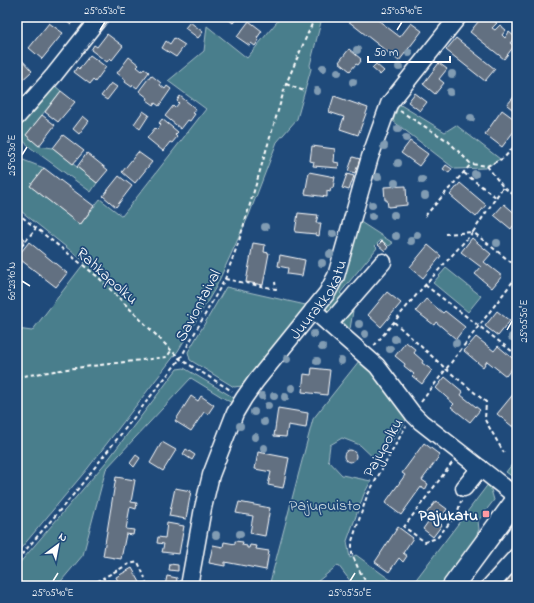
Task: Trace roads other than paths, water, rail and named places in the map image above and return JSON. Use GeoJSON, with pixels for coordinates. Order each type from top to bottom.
{"type":"FeatureCollection","features":[{"type":"Feature","properties":{"kind":"main road"},"geometry":{"type":"LineString","coordinates":[[453,586],[517,498]]}},
{"type":"Feature","properties":{"kind":"street"},"geometry":{"type":"LineString","coordinates":[[17,117],[54,76],[100,17]]}},
{"type":"Feature","properties":{"kind":"street","name":"Juurakkokatu"},"geometry":{"type":"LineString","coordinates":[[189,586],[203,508],[211,475],[233,418],[244,398],[327,293],[336,276],[370,157],[389,104],[458,17]]}},
{"type":"Feature","properties":{"kind":"street"},"geometry":{"type":"LineString","coordinates":[[329,324],[383,262]]}},
{"type":"Feature","properties":{"kind":"street"},"geometry":{"type":"LineString","coordinates":[[313,310],[377,366],[415,411],[460,452],[517,498]]}},
{"type":"Feature","properties":{"kind":"street"},"geometry":{"type":"LineString","coordinates":[[464,488],[480,468]]}},
{"type":"Feature","properties":{"kind":"street"},"geometry":{"type":"LineString","coordinates":[[490,586],[517,556]]}},
{"type":"Feature","properties":{"kind":"place","name":"Pajukatu"},"geometry":{"type":"Point","coordinates":[486,514]}},
{"type":"Feature","properties":{"kind":"park label","name":"Pajupuisto"},"geometry":{"type":"Point","coordinates":[325,504]}}]}
